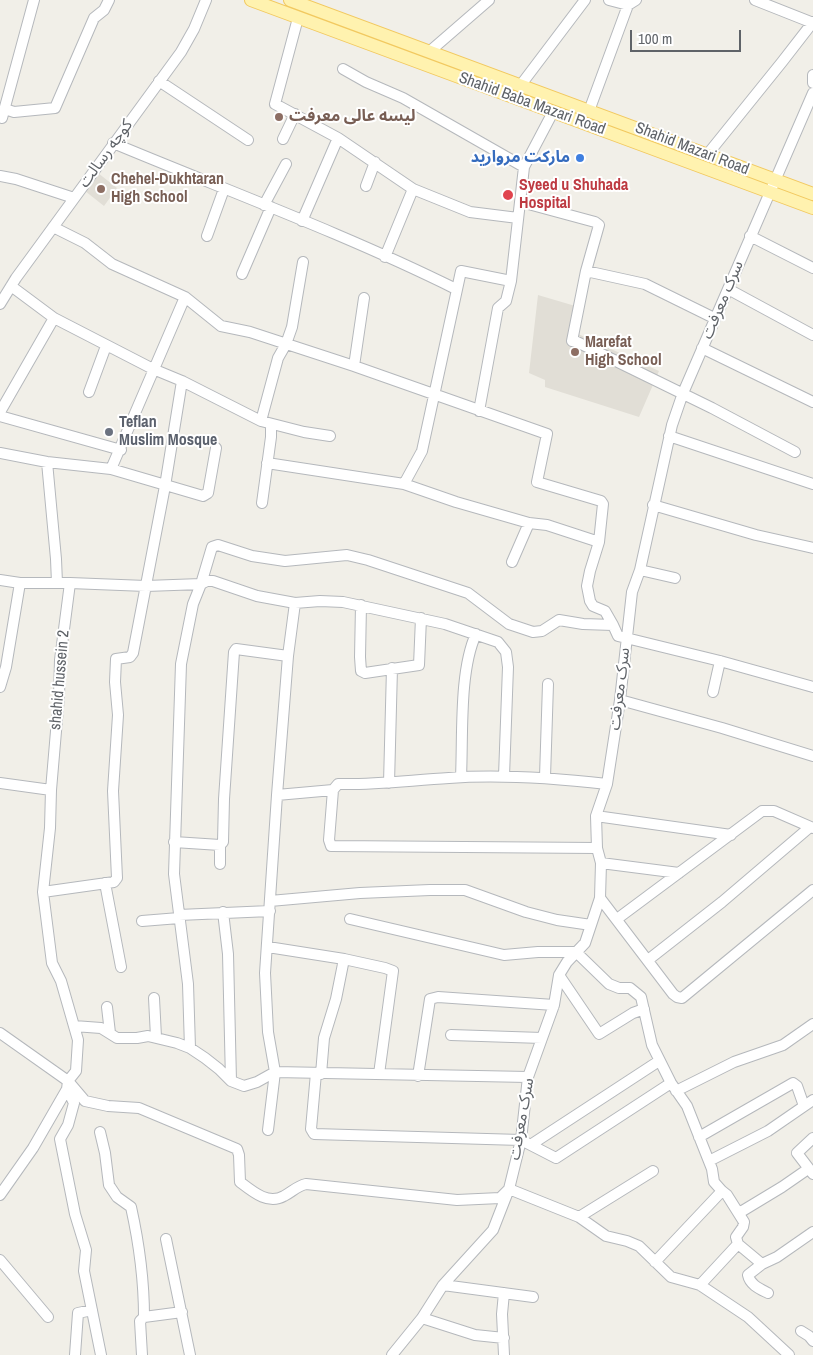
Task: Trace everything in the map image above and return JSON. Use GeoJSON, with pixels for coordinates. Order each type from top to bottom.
{"type":"FeatureCollection","features":[{"type":"Feature","properties":{"kind":"main road","name":"Shahid Baba Mazari Road"},"geometry":{"type":"LineString","coordinates":[[251,0],[813,208]]}},
{"type":"Feature","properties":{"kind":"main road","name":"Shahid Mazari Road"},"geometry":{"type":"LineString","coordinates":[[290,0],[813,194]]}},
{"type":"Feature","properties":{"kind":"street"},"geometry":{"type":"LineString","coordinates":[[34,0],[4,113],[55,108],[94,18],[104,10],[109,0]]}},
{"type":"Feature","properties":{"kind":"street","name":"کوچه رسالت"},"geometry":{"type":"LineString","coordinates":[[0,304],[7,287],[159,82],[186,42],[206,0]]}},
{"type":"Feature","properties":{"kind":"street"},"geometry":{"type":"LineString","coordinates":[[429,52],[489,0]]}},
{"type":"Feature","properties":{"kind":"street"},"geometry":{"type":"LineString","coordinates":[[520,86],[585,0]]}},
{"type":"Feature","properties":{"kind":"street"},"geometry":{"type":"LineString","coordinates":[[589,111],[632,3],[609,0]]}},
{"type":"Feature","properties":{"kind":"street"},"geometry":{"type":"LineString","coordinates":[[707,155],[813,23],[755,0]]}},
{"type":"Feature","properties":{"kind":"street"},"geometry":{"type":"LineString","coordinates":[[298,18],[275,101],[277,106],[338,138],[413,188],[470,212],[518,218]]}},
{"type":"Feature","properties":{"kind":"street"},"geometry":{"type":"LineString","coordinates":[[343,69],[366,82],[403,98],[524,167]]}},
{"type":"Feature","properties":{"kind":"street"},"geometry":{"type":"LineString","coordinates":[[813,75],[813,83]]}},
{"type":"Feature","properties":{"kind":"street"},"geometry":{"type":"LineString","coordinates":[[159,82],[248,140]]}},
{"type":"Feature","properties":{"kind":"street","name":"سرک معرفت"},"geometry":{"type":"LineString","coordinates":[[393,1355],[422,1318],[443,1285],[493,1230],[509,1189],[521,1140],[528,1077],[554,1005],[559,975],[584,943],[600,898],[600,863],[597,848],[596,816],[607,784],[620,700],[632,592],[640,570],[669,436],[682,393],[813,93]]}},
{"type":"Feature","properties":{"kind":"street"},"geometry":{"type":"LineString","coordinates":[[479,411],[498,308],[500,304],[506,301],[511,281],[524,167],[553,112]]}},
{"type":"Feature","properties":{"kind":"street"},"geometry":{"type":"LineString","coordinates":[[283,139],[295,114]]}},
{"type":"Feature","properties":{"kind":"street"},"geometry":{"type":"LineString","coordinates":[[302,221],[338,138]]}},
{"type":"Feature","properties":{"kind":"street"},"geometry":{"type":"LineString","coordinates":[[113,143],[267,206],[456,289]]}},
{"type":"Feature","properties":{"kind":"street"},"geometry":{"type":"LineString","coordinates":[[366,186],[374,162]]}},
{"type":"Feature","properties":{"kind":"street"},"geometry":{"type":"LineString","coordinates":[[242,274],[267,206],[286,164]]}},
{"type":"Feature","properties":{"kind":"street"},"geometry":{"type":"LineString","coordinates":[[1,179],[16,179],[74,198]]}},
{"type":"Feature","properties":{"kind":"street"},"geometry":{"type":"LineString","coordinates":[[385,257],[413,188]]}},
{"type":"Feature","properties":{"kind":"street"},"geometry":{"type":"LineString","coordinates":[[206,236],[224,189]]}},
{"type":"Feature","properties":{"kind":"street"},"geometry":{"type":"LineString","coordinates":[[521,202],[598,223],[572,341],[682,393],[795,452]]}},
{"type":"Feature","properties":{"kind":"street"},"geometry":{"type":"LineString","coordinates":[[53,227],[85,243],[112,264],[185,298],[221,326],[250,332],[354,366],[547,434],[537,482],[601,501],[603,504],[599,542],[587,586],[593,606],[605,612],[618,636],[720,661],[813,687]]}},
{"type":"Feature","properties":{"kind":"street"},"geometry":{"type":"LineString","coordinates":[[750,236],[813,268]]}},
{"type":"Feature","properties":{"kind":"street"},"geometry":{"type":"LineString","coordinates":[[261,421],[278,358],[286,344],[292,327],[303,262]]}},
{"type":"Feature","properties":{"kind":"street"},"geometry":{"type":"LineString","coordinates":[[404,484],[422,451],[461,271],[511,281]]}},
{"type":"Feature","properties":{"kind":"street"},"geometry":{"type":"LineString","coordinates":[[586,271],[645,284],[714,318]]}},
{"type":"Feature","properties":{"kind":"street"},"geometry":{"type":"LineString","coordinates":[[7,287],[54,318],[82,331],[106,346],[182,381],[261,421],[304,432],[330,436]]}},
{"type":"Feature","properties":{"kind":"street"},"geometry":{"type":"LineString","coordinates":[[728,290],[813,334]]}},
{"type":"Feature","properties":{"kind":"street"},"geometry":{"type":"LineString","coordinates":[[111,469],[121,450],[153,369],[185,298]]}},
{"type":"Feature","properties":{"kind":"street"},"geometry":{"type":"LineString","coordinates":[[354,366],[364,298]]}},
{"type":"Feature","properties":{"kind":"street"},"geometry":{"type":"LineString","coordinates":[[54,318],[0,414],[121,450]]}},
{"type":"Feature","properties":{"kind":"street"},"geometry":{"type":"LineString","coordinates":[[89,392],[106,346]]}},
{"type":"Feature","properties":{"kind":"street"},"geometry":{"type":"LineString","coordinates":[[702,348],[813,402]]}},
{"type":"Feature","properties":{"kind":"street"},"geometry":{"type":"LineString","coordinates":[[43,892],[114,882],[117,878],[113,790],[118,715],[115,682],[116,659],[130,657],[133,653],[165,486],[182,381]]}},
{"type":"Feature","properties":{"kind":"street"},"geometry":{"type":"LineString","coordinates":[[262,503],[271,424]]}},
{"type":"Feature","properties":{"kind":"street"},"geometry":{"type":"LineString","coordinates":[[669,436],[813,484]]}},
{"type":"Feature","properties":{"kind":"street"},"geometry":{"type":"LineString","coordinates":[[0,454],[47,462],[111,469],[165,486],[206,496],[216,448]]}},
{"type":"Feature","properties":{"kind":"street"},"geometry":{"type":"LineString","coordinates":[[47,462],[57,583]]}},
{"type":"Feature","properties":{"kind":"street"},"geometry":{"type":"LineString","coordinates":[[267,463],[404,484],[456,502],[529,523],[546,525],[599,542]]}},
{"type":"Feature","properties":{"kind":"street"},"geometry":{"type":"LineString","coordinates":[[653,505],[756,535],[813,548]]}},
{"type":"Feature","properties":{"kind":"street"},"geometry":{"type":"LineString","coordinates":[[512,562],[529,523]]}},
{"type":"Feature","properties":{"kind":"street"},"geometry":{"type":"LineString","coordinates":[[190,1048],[188,984],[174,874],[181,664],[193,604],[212,547],[218,545],[252,556],[285,561],[347,556],[368,560],[468,594],[509,624],[533,632],[542,631],[559,620],[613,626]]}},
{"type":"Feature","properties":{"kind":"street"},"geometry":{"type":"LineString","coordinates":[[0,568],[1,580],[20,582],[146,586],[201,584],[207,581],[257,596],[295,603],[320,601],[361,605],[421,618],[498,642],[506,652],[508,667],[504,776]]}},
{"type":"Feature","properties":{"kind":"street"},"geometry":{"type":"LineString","coordinates":[[640,570],[675,578]]}},
{"type":"Feature","properties":{"kind":"street"},"geometry":{"type":"LineString","coordinates":[[0,686],[6,667],[20,582]]}},
{"type":"Feature","properties":{"kind":"street","name":"shahid hussein 2"},"geometry":{"type":"LineString","coordinates":[[0,1196],[33,1148],[76,1071],[78,1040],[61,981],[52,963],[43,892],[50,828],[60,660],[70,583]]}},
{"type":"Feature","properties":{"kind":"street"},"geometry":{"type":"LineString","coordinates":[[268,1130],[275,1072],[268,1032],[266,994],[270,906],[288,656],[295,603]]}},
{"type":"Feature","properties":{"kind":"street"},"geometry":{"type":"LineString","coordinates":[[361,605],[360,658],[361,671],[365,673],[419,665],[421,618]]}},
{"type":"Feature","properties":{"kind":"street"},"geometry":{"type":"LineString","coordinates":[[461,777],[466,673],[471,645],[476,634]]}},
{"type":"Feature","properties":{"kind":"street"},"geometry":{"type":"LineString","coordinates":[[220,864],[220,845],[223,842],[234,652],[240,648],[288,656]]}},
{"type":"Feature","properties":{"kind":"street"},"geometry":{"type":"LineString","coordinates":[[713,692],[720,661]]}},
{"type":"Feature","properties":{"kind":"street"},"geometry":{"type":"LineString","coordinates":[[389,783],[392,668]]}},
{"type":"Feature","properties":{"kind":"street"},"geometry":{"type":"LineString","coordinates":[[544,777],[548,684]]}},
{"type":"Feature","properties":{"kind":"street"},"geometry":{"type":"LineString","coordinates":[[620,700],[722,728],[813,756]]}},
{"type":"Feature","properties":{"kind":"street"},"geometry":{"type":"LineString","coordinates":[[597,848],[331,846],[329,840],[333,790],[338,784],[504,776],[544,777],[607,784]]}},
{"type":"Feature","properties":{"kind":"street"},"geometry":{"type":"LineString","coordinates":[[0,783],[51,790]]}},
{"type":"Feature","properties":{"kind":"street"},"geometry":{"type":"LineString","coordinates":[[277,795],[333,790]]}},
{"type":"Feature","properties":{"kind":"street"},"geometry":{"type":"LineString","coordinates":[[617,919],[762,811],[774,812],[812,827],[722,902],[648,960]]}},
{"type":"Feature","properties":{"kind":"street"},"geometry":{"type":"LineString","coordinates":[[596,816],[731,835]]}},
{"type":"Feature","properties":{"kind":"street"},"geometry":{"type":"LineString","coordinates":[[174,842],[220,845]]}},
{"type":"Feature","properties":{"kind":"street"},"geometry":{"type":"LineString","coordinates":[[600,863],[680,873]]}},
{"type":"Feature","properties":{"kind":"street"},"geometry":{"type":"LineString","coordinates":[[105,883],[121,967]]}},
{"type":"Feature","properties":{"kind":"street"},"geometry":{"type":"LineString","coordinates":[[142,921],[360,893],[465,890],[526,912],[557,920],[591,924]]}},
{"type":"Feature","properties":{"kind":"street"},"geometry":{"type":"LineString","coordinates":[[600,898],[673,994],[682,998],[813,890]]}},
{"type":"Feature","properties":{"kind":"street"},"geometry":{"type":"LineString","coordinates":[[223,912],[228,954],[231,1081]]}},
{"type":"Feature","properties":{"kind":"street"},"geometry":{"type":"LineString","coordinates":[[350,919],[504,955],[538,952],[576,952],[609,984],[618,988],[630,988],[641,997],[652,1045],[659,1061],[687,1106],[712,1169],[714,1182],[727,1194],[744,1222],[736,1237],[738,1244],[762,1264]]}},
{"type":"Feature","properties":{"kind":"street"},"geometry":{"type":"LineString","coordinates":[[268,947],[344,959],[385,968],[393,972],[378,1074]]}},
{"type":"Feature","properties":{"kind":"street"},"geometry":{"type":"LineString","coordinates":[[344,959],[336,999],[324,1038],[311,1129],[314,1134],[521,1140],[556,1158],[674,1087],[734,1062],[783,1045],[813,1024]]}},
{"type":"Feature","properties":{"kind":"street"},"geometry":{"type":"LineString","coordinates":[[559,975],[599,1034],[644,1009]]}},
{"type":"Feature","properties":{"kind":"street"},"geometry":{"type":"LineString","coordinates":[[418,1076],[430,999],[438,997],[554,1005]]}},
{"type":"Feature","properties":{"kind":"street"},"geometry":{"type":"LineString","coordinates":[[154,998],[156,1037]]}},
{"type":"Feature","properties":{"kind":"street"},"geometry":{"type":"LineString","coordinates":[[107,1007],[110,1033]]}},
{"type":"Feature","properties":{"kind":"street"},"geometry":{"type":"LineString","coordinates":[[74,1026],[101,1028],[118,1038],[156,1037],[190,1048],[219,1069],[231,1081],[244,1086],[257,1082],[275,1072],[528,1077]]}},
{"type":"Feature","properties":{"kind":"street"},"geometry":{"type":"LineString","coordinates":[[0,1032],[85,1101],[108,1106],[139,1108],[237,1149],[240,1182],[256,1195],[271,1199],[283,1197],[299,1186],[306,1184],[457,1200],[500,1198],[509,1189],[580,1217],[606,1236],[639,1246],[671,1277],[700,1286],[748,1317],[789,1355]]}},
{"type":"Feature","properties":{"kind":"street"},"geometry":{"type":"LineString","coordinates":[[451,1035],[542,1038]]}},
{"type":"Feature","properties":{"kind":"street"},"geometry":{"type":"LineString","coordinates":[[532,1144],[659,1061]]}},
{"type":"Feature","properties":{"kind":"street"},"geometry":{"type":"LineString","coordinates":[[699,1137],[793,1083],[797,1086],[804,1106]]}},
{"type":"Feature","properties":{"kind":"street"},"geometry":{"type":"LineString","coordinates":[[67,1085],[74,1103],[68,1125],[60,1139],[75,1214],[86,1250],[84,1271],[101,1355]]}},
{"type":"Feature","properties":{"kind":"street"},"geometry":{"type":"LineString","coordinates":[[709,1161],[768,1131],[813,1100]]}},
{"type":"Feature","properties":{"kind":"street"},"geometry":{"type":"LineString","coordinates":[[100,1132],[109,1186],[117,1197],[131,1207],[144,1288],[144,1317]]}},
{"type":"Feature","properties":{"kind":"street"},"geometry":{"type":"LineString","coordinates":[[739,1213],[810,1171],[797,1153],[813,1138]]}},
{"type":"Feature","properties":{"kind":"street"},"geometry":{"type":"LineString","coordinates":[[580,1217],[653,1171]]}},
{"type":"Feature","properties":{"kind":"street"},"geometry":{"type":"LineString","coordinates":[[655,1262],[722,1191]]}},
{"type":"Feature","properties":{"kind":"street"},"geometry":{"type":"LineString","coordinates":[[768,1292],[756,1287],[748,1275],[813,1232]]}},
{"type":"Feature","properties":{"kind":"street"},"geometry":{"type":"LineString","coordinates":[[166,1239],[190,1355]]}},
{"type":"Feature","properties":{"kind":"street"},"geometry":{"type":"LineString","coordinates":[[700,1286],[738,1244]]}},
{"type":"Feature","properties":{"kind":"street"},"geometry":{"type":"LineString","coordinates":[[0,1260],[48,1317]]}},
{"type":"Feature","properties":{"kind":"street"},"geometry":{"type":"LineString","coordinates":[[443,1285],[533,1297]]}},
{"type":"Feature","properties":{"kind":"street"},"geometry":{"type":"LineString","coordinates":[[504,1293],[502,1314],[504,1355]]}},
{"type":"Feature","properties":{"kind":"street"},"geometry":{"type":"LineString","coordinates":[[75,1355],[78,1313],[92,1310]]}},
{"type":"Feature","properties":{"kind":"street"},"geometry":{"type":"LineString","coordinates":[[142,1355],[140,1321],[144,1317],[182,1312]]}},
{"type":"Feature","properties":{"kind":"street"},"geometry":{"type":"LineString","coordinates":[[422,1318],[475,1335],[504,1338]]}},
{"type":"Feature","properties":{"kind":"street"},"geometry":{"type":"LineString","coordinates":[[801,1331],[813,1341]]}},
{"type":"Feature","properties":{"kind":"shaded area","name":"Chehel-Dukhtaran High School"},"geometry":{"type":"Polygon","coordinates":[[[98,173],[117,188],[104,206],[85,191],[98,173]]]}},
{"type":"Feature","properties":{"kind":"shaded area","name":"Marefat High School"},"geometry":{"type":"Polygon","coordinates":[[[538,295],[582,308],[576,333],[659,371],[639,417],[545,387],[545,380],[529,373],[538,295]]]}},
{"type":"Feature","properties":{"kind":"place","name":"لیسه عالی معرفت"},"geometry":{"type":"Point","coordinates":[279,117]}},
{"type":"Feature","properties":{"kind":"place","name":"مارکت مروارید"},"geometry":{"type":"Point","coordinates":[580,158]}},
{"type":"Feature","properties":{"kind":"place","name":"Chehel-Dukhtaran High School"},"geometry":{"type":"Point","coordinates":[101,189]}},
{"type":"Feature","properties":{"kind":"place","name":"Syeed u Shuhada Hospital"},"geometry":{"type":"Point","coordinates":[508,195]}},
{"type":"Feature","properties":{"kind":"place","name":"Marefat High School"},"geometry":{"type":"Point","coordinates":[575,352]}},
{"type":"Feature","properties":{"kind":"place","name":"Teflan Muslim Mosque"},"geometry":{"type":"Point","coordinates":[109,432]}}]}
